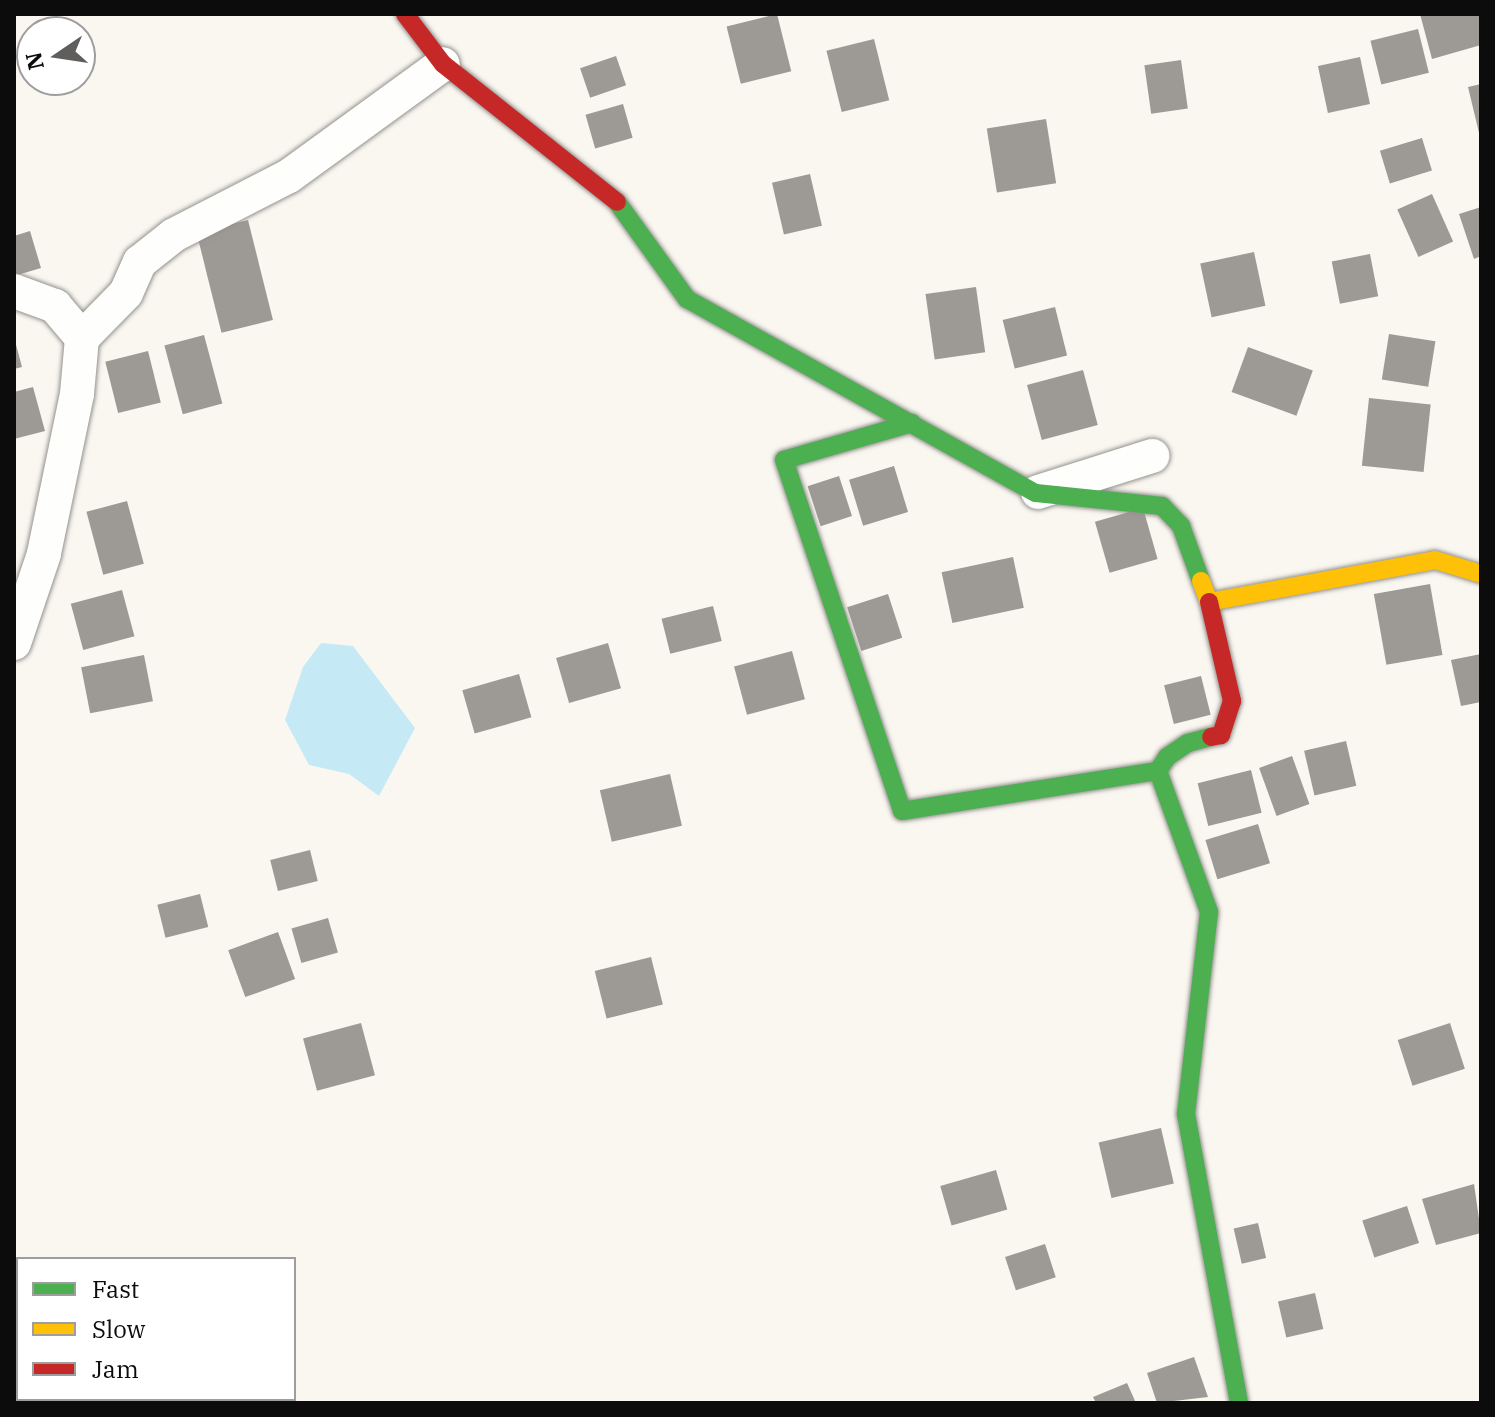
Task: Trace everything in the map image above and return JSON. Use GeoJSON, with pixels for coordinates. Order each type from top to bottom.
{"type":"FeatureCollection","features":[{"type":"Feature","properties":{"kind":"street"},"geometry":{"type":"LineString","coordinates":[[405,14],[443,64],[618,203],[687,299],[912,423],[1060,488],[1162,506],[1181,526],[1209,602],[1232,701],[1228,723],[1221,735],[1188,743],[1167,757],[1158,771],[902,811],[784,460],[912,423]]}},
{"type":"Feature","properties":{"kind":"street"},"geometry":{"type":"LineString","coordinates":[[14,643],[29,551],[77,394],[82,338],[126,293],[140,262],[174,235],[289,176],[443,64]]}},
{"type":"Feature","properties":{"kind":"street"},"geometry":{"type":"LineString","coordinates":[[14,291],[55,306],[82,338]]}},
{"type":"Feature","properties":{"kind":"street"},"geometry":{"type":"LineString","coordinates":[[1060,488],[1152,456]]}},
{"type":"Feature","properties":{"kind":"street"},"geometry":{"type":"LineString","coordinates":[[1209,602],[1435,560],[1481,574]]}},
{"type":"Feature","properties":{"kind":"street"},"geometry":{"type":"LineString","coordinates":[[1158,771],[1209,912],[1186,1114],[1239,1403]]}},
{"type":"Feature","properties":{"kind":"water"},"geometry":{"type":"Polygon","coordinates":[[[321,643],[353,646],[415,728],[379,796],[349,774],[309,765],[285,720],[303,667],[321,643]]]}},
{"type":"Feature","properties":{"kind":"building"},"geometry":{"type":"Polygon","coordinates":[[[777,14],[791,71],[741,84],[727,27],[777,14]]]}},
{"type":"Feature","properties":{"kind":"building"},"geometry":{"type":"Polygon","coordinates":[[[1420,14],[1479,14],[1481,45],[1432,59],[1420,14]]]}},
{"type":"Feature","properties":{"kind":"building"},"geometry":{"type":"Polygon","coordinates":[[[1418,29],[1429,73],[1381,85],[1370,41],[1418,29]]]}},
{"type":"Feature","properties":{"kind":"building"},"geometry":{"type":"Polygon","coordinates":[[[874,39],[889,100],[842,112],[826,51],[874,39]]]}},
{"type":"Feature","properties":{"kind":"building"},"geometry":{"type":"Polygon","coordinates":[[[616,56],[626,85],[590,98],[580,68],[616,56]]]}},
{"type":"Feature","properties":{"kind":"building"},"geometry":{"type":"Polygon","coordinates":[[[1360,57],[1370,104],[1328,113],[1318,66],[1360,57]]]}},
{"type":"Feature","properties":{"kind":"building"},"geometry":{"type":"Polygon","coordinates":[[[1181,60],[1188,109],[1151,114],[1144,65],[1181,60]]]}},
{"type":"Feature","properties":{"kind":"building"},"geometry":{"type":"Polygon","coordinates":[[[1481,84],[1481,137],[1480,137],[1468,87],[1481,84]]]}},
{"type":"Feature","properties":{"kind":"building"},"geometry":{"type":"Polygon","coordinates":[[[623,104],[633,138],[595,148],[586,115],[623,104]]]}},
{"type":"Feature","properties":{"kind":"building"},"geometry":{"type":"Polygon","coordinates":[[[1046,119],[1056,183],[997,193],[987,128],[1046,119]]]}},
{"type":"Feature","properties":{"kind":"building"},"geometry":{"type":"Polygon","coordinates":[[[1422,138],[1432,171],[1390,183],[1380,151],[1422,138]]]}},
{"type":"Feature","properties":{"kind":"building"},"geometry":{"type":"Polygon","coordinates":[[[810,174],[822,226],[784,234],[772,183],[810,174]]]}},
{"type":"Feature","properties":{"kind":"building"},"geometry":{"type":"Polygon","coordinates":[[[1432,194],[1453,242],[1418,257],[1397,209],[1432,194]]]}},
{"type":"Feature","properties":{"kind":"building"},"geometry":{"type":"Polygon","coordinates":[[[1481,207],[1481,256],[1474,259],[1459,214],[1481,207]]]}},
{"type":"Feature","properties":{"kind":"building"},"geometry":{"type":"Polygon","coordinates":[[[248,220],[273,320],[221,333],[197,233],[248,220]]]}},
{"type":"Feature","properties":{"kind":"building"},"geometry":{"type":"Polygon","coordinates":[[[30,231],[41,268],[14,276],[14,236],[30,231]]]}},
{"type":"Feature","properties":{"kind":"building"},"geometry":{"type":"Polygon","coordinates":[[[1254,252],[1265,306],[1212,317],[1200,263],[1254,252]]]}},
{"type":"Feature","properties":{"kind":"building"},"geometry":{"type":"Polygon","coordinates":[[[1370,254],[1378,296],[1340,304],[1332,261],[1370,254]]]}},
{"type":"Feature","properties":{"kind":"building"},"geometry":{"type":"Polygon","coordinates":[[[976,287],[985,352],[935,359],[925,294],[976,287]]]}},
{"type":"Feature","properties":{"kind":"building"},"geometry":{"type":"Polygon","coordinates":[[[1055,307],[1067,356],[1015,369],[1003,320],[1055,307]]]}},
{"type":"Feature","properties":{"kind":"building"},"geometry":{"type":"Polygon","coordinates":[[[1389,334],[1435,341],[1428,387],[1382,379],[1389,334]]]}},
{"type":"Feature","properties":{"kind":"building"},"geometry":{"type":"Polygon","coordinates":[[[204,335],[222,404],[183,414],[164,346],[204,335]]]}},
{"type":"Feature","properties":{"kind":"building"},"geometry":{"type":"Polygon","coordinates":[[[14,337],[22,367],[14,369],[14,337]]]}},
{"type":"Feature","properties":{"kind":"building"},"geometry":{"type":"Polygon","coordinates":[[[1248,347],[1313,371],[1296,416],[1232,392],[1248,347]]]}},
{"type":"Feature","properties":{"kind":"building"},"geometry":{"type":"Polygon","coordinates":[[[148,351],[161,402],[118,413],[105,362],[148,351]]]}},
{"type":"Feature","properties":{"kind":"building"},"geometry":{"type":"Polygon","coordinates":[[[1083,370],[1098,425],[1042,440],[1027,385],[1083,370]]]}},
{"type":"Feature","properties":{"kind":"building"},"geometry":{"type":"Polygon","coordinates":[[[33,387],[45,431],[14,439],[14,392],[33,387]]]}},
{"type":"Feature","properties":{"kind":"building"},"geometry":{"type":"Polygon","coordinates":[[[1369,398],[1431,404],[1424,472],[1362,466],[1369,398]]]}},
{"type":"Feature","properties":{"kind":"building"},"geometry":{"type":"Polygon","coordinates":[[[894,466],[908,512],[863,526],[849,480],[894,466]]]}},
{"type":"Feature","properties":{"kind":"building"},"geometry":{"type":"Polygon","coordinates":[[[839,476],[852,516],[821,526],[808,486],[839,476]]]}},
{"type":"Feature","properties":{"kind":"building"},"geometry":{"type":"Polygon","coordinates":[[[127,501],[144,564],[103,575],[86,512],[127,501]]]}},
{"type":"Feature","properties":{"kind":"building"},"geometry":{"type":"Polygon","coordinates":[[[1143,508],[1158,559],[1110,573],[1095,522],[1143,508]]]}},
{"type":"Feature","properties":{"kind":"building"},"geometry":{"type":"Polygon","coordinates":[[[1013,557],[1024,608],[952,623],[942,572],[1013,557]]]}},
{"type":"Feature","properties":{"kind":"building"},"geometry":{"type":"Polygon","coordinates":[[[1430,584],[1443,655],[1386,665],[1374,594],[1430,584]]]}},
{"type":"Feature","properties":{"kind":"building"},"geometry":{"type":"Polygon","coordinates":[[[122,590],[134,636],[83,650],[71,604],[122,590]]]}},
{"type":"Feature","properties":{"kind":"building"},"geometry":{"type":"Polygon","coordinates":[[[888,594],[902,638],[861,651],[847,607],[888,594]]]}},
{"type":"Feature","properties":{"kind":"building"},"geometry":{"type":"Polygon","coordinates":[[[713,606],[722,641],[670,654],[662,619],[713,606]]]}},
{"type":"Feature","properties":{"kind":"building"},"geometry":{"type":"Polygon","coordinates":[[[608,643],[621,688],[569,703],[556,658],[608,643]]]}},
{"type":"Feature","properties":{"kind":"building"},"geometry":{"type":"Polygon","coordinates":[[[792,651],[805,699],[747,715],[734,667],[792,651]]]}},
{"type":"Feature","properties":{"kind":"building"},"geometry":{"type":"Polygon","coordinates":[[[1481,654],[1481,702],[1461,706],[1451,660],[1481,654]]]}},
{"type":"Feature","properties":{"kind":"building"},"geometry":{"type":"Polygon","coordinates":[[[144,655],[153,701],[90,713],[81,667],[144,655]]]}},
{"type":"Feature","properties":{"kind":"building"},"geometry":{"type":"Polygon","coordinates":[[[519,674],[531,717],[475,734],[462,690],[519,674]]]}},
{"type":"Feature","properties":{"kind":"building"},"geometry":{"type":"Polygon","coordinates":[[[1201,676],[1211,715],[1174,724],[1164,685],[1201,676]]]}},
{"type":"Feature","properties":{"kind":"building"},"geometry":{"type":"Polygon","coordinates":[[[1346,741],[1356,786],[1314,795],[1304,751],[1346,741]]]}},
{"type":"Feature","properties":{"kind":"building"},"geometry":{"type":"Polygon","coordinates":[[[1292,756],[1309,804],[1277,816],[1259,768],[1292,756]]]}},
{"type":"Feature","properties":{"kind":"building"},"geometry":{"type":"Polygon","coordinates":[[[1251,770],[1262,813],[1208,826],[1198,783],[1251,770]]]}},
{"type":"Feature","properties":{"kind":"building"},"geometry":{"type":"Polygon","coordinates":[[[670,774],[682,826],[612,842],[600,790],[670,774]]]}},
{"type":"Feature","properties":{"kind":"building"},"geometry":{"type":"Polygon","coordinates":[[[1258,824],[1270,863],[1217,879],[1205,840],[1258,824]]]}},
{"type":"Feature","properties":{"kind":"building"},"geometry":{"type":"Polygon","coordinates":[[[310,850],[318,881],[278,891],[270,860],[310,850]]]}},
{"type":"Feature","properties":{"kind":"building"},"geometry":{"type":"Polygon","coordinates":[[[200,894],[208,927],[166,938],[157,905],[200,894]]]}},
{"type":"Feature","properties":{"kind":"building"},"geometry":{"type":"Polygon","coordinates":[[[328,918],[338,953],[301,963],[291,928],[328,918]]]}},
{"type":"Feature","properties":{"kind":"building"},"geometry":{"type":"Polygon","coordinates":[[[278,932],[295,979],[245,997],[228,950],[278,932]]]}},
{"type":"Feature","properties":{"kind":"building"},"geometry":{"type":"Polygon","coordinates":[[[651,957],[663,1005],[607,1019],[595,971],[651,957]]]}},
{"type":"Feature","properties":{"kind":"building"},"geometry":{"type":"Polygon","coordinates":[[[361,1023],[375,1075],[317,1091],[303,1039],[361,1023]]]}},
{"type":"Feature","properties":{"kind":"building"},"geometry":{"type":"Polygon","coordinates":[[[1450,1023],[1465,1069],[1413,1086],[1398,1040],[1450,1023]]]}},
{"type":"Feature","properties":{"kind":"building"},"geometry":{"type":"Polygon","coordinates":[[[1161,1128],[1174,1184],[1111,1198],[1099,1142],[1161,1128]]]}},
{"type":"Feature","properties":{"kind":"building"},"geometry":{"type":"Polygon","coordinates":[[[996,1170],[1007,1209],[952,1225],[940,1186],[996,1170]]]}},
{"type":"Feature","properties":{"kind":"building"},"geometry":{"type":"Polygon","coordinates":[[[1474,1184],[1481,1233],[1436,1245],[1422,1199],[1474,1184]]]}},
{"type":"Feature","properties":{"kind":"building"},"geometry":{"type":"Polygon","coordinates":[[[1407,1206],[1419,1243],[1374,1258],[1362,1221],[1407,1206]]]}},
{"type":"Feature","properties":{"kind":"building"},"geometry":{"type":"Polygon","coordinates":[[[1258,1223],[1266,1258],[1242,1264],[1234,1229],[1258,1223]]]}},
{"type":"Feature","properties":{"kind":"building"},"geometry":{"type":"Polygon","coordinates":[[[1045,1244],[1056,1277],[1016,1290],[1005,1257],[1045,1244]]]}},
{"type":"Feature","properties":{"kind":"building"},"geometry":{"type":"Polygon","coordinates":[[[1315,1293],[1323,1329],[1286,1338],[1278,1302],[1315,1293]]]}},
{"type":"Feature","properties":{"kind":"building"},"geometry":{"type":"Polygon","coordinates":[[[1194,1357],[1208,1397],[1157,1403],[1147,1373],[1194,1357]]]}},
{"type":"Feature","properties":{"kind":"building"},"geometry":{"type":"Polygon","coordinates":[[[1127,1383],[1136,1403],[1096,1403],[1093,1397],[1127,1383]]]}},
{"type":"Feature","properties":{"kind":"traffic: fast"},"geometry":{"type":"LineString","coordinates":[[617,202],[687,299],[1036,493],[1162,506],[1181,526],[1201,581]]}},
{"type":"Feature","properties":{"kind":"traffic: fast"},"geometry":{"type":"LineString","coordinates":[[912,423],[784,460],[902,811],[1158,771],[1167,757],[1188,743],[1211,737]]}},
{"type":"Feature","properties":{"kind":"traffic: fast"},"geometry":{"type":"LineString","coordinates":[[1158,771],[1209,912],[1186,1114],[1239,1403]]}},
{"type":"Feature","properties":{"kind":"traffic: slow"},"geometry":{"type":"LineString","coordinates":[[1201,581],[1209,602],[1435,560],[1481,574]]}},
{"type":"Feature","properties":{"kind":"traffic: jam"},"geometry":{"type":"LineString","coordinates":[[405,14],[443,64],[617,202]]}},
{"type":"Feature","properties":{"kind":"traffic: jam"},"geometry":{"type":"LineString","coordinates":[[1209,602],[1232,701],[1221,735],[1211,737]]}}]}
